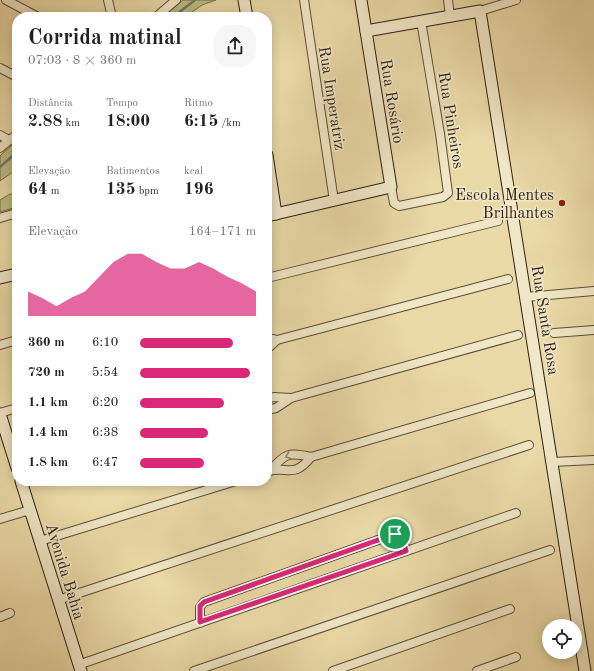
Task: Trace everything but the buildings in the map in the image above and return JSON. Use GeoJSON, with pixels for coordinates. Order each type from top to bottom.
{"type":"FeatureCollection","features":[{"type":"Feature","properties":{"kind":"street"},"geometry":{"type":"LineString","coordinates":[[6,0],[29,12]]}},
{"type":"Feature","properties":{"kind":"street"},"geometry":{"type":"LineString","coordinates":[[108,0],[111,12]]}},
{"type":"Feature","properties":{"kind":"street"},"geometry":{"type":"LineString","coordinates":[[244,0],[246,12]]}},
{"type":"Feature","properties":{"kind":"street","name":"Rua Imperatriz"},"geometry":{"type":"LineString","coordinates":[[304,0],[334,200]]}},
{"type":"Feature","properties":{"kind":"street","name":"Rua Rosário"},"geometry":{"type":"LineString","coordinates":[[361,0],[391,187],[394,203],[396,205]]}},
{"type":"Feature","properties":{"kind":"street"},"geometry":{"type":"LineString","coordinates":[[448,0],[450,16]]}},
{"type":"Feature","properties":{"kind":"street"},"geometry":{"type":"LineString","coordinates":[[366,30],[480,11],[516,0]]}},
{"type":"Feature","properties":{"kind":"street"},"geometry":{"type":"LineString","coordinates":[[161,12],[172,1]]}},
{"type":"Feature","properties":{"kind":"street","name":"Rua Santa Rosa"},"geometry":{"type":"LineString","coordinates":[[480,11],[585,671]]}},
{"type":"Feature","properties":{"kind":"street","name":"Rua Pinheiros"},"geometry":{"type":"LineString","coordinates":[[396,205],[443,197],[448,193],[440,134],[421,21]]}},
{"type":"Feature","properties":{"kind":"street"},"geometry":{"type":"LineString","coordinates":[[0,68],[12,74]]}},
{"type":"Feature","properties":{"kind":"street"},"geometry":{"type":"LineString","coordinates":[[0,136],[9,140]]}},
{"type":"Feature","properties":{"kind":"street"},"geometry":{"type":"LineString","coordinates":[[0,148],[12,138]]}},
{"type":"Feature","properties":{"kind":"street"},"geometry":{"type":"LineString","coordinates":[[272,215],[391,187]]}},
{"type":"Feature","properties":{"kind":"street"},"geometry":{"type":"LineString","coordinates":[[0,218],[12,214]]}},
{"type":"Feature","properties":{"kind":"street"},"geometry":{"type":"LineString","coordinates":[[272,277],[498,221]]}},
{"type":"Feature","properties":{"kind":"street"},"geometry":{"type":"LineString","coordinates":[[0,278],[12,275]]}},
{"type":"Feature","properties":{"kind":"street"},"geometry":{"type":"LineString","coordinates":[[272,339],[277,340],[508,279]]}},
{"type":"Feature","properties":{"kind":"street"},"geometry":{"type":"LineString","coordinates":[[526,297],[594,291]]}},
{"type":"Feature","properties":{"kind":"street"},"geometry":{"type":"LineString","coordinates":[[554,333],[594,330]]}},
{"type":"Feature","properties":{"kind":"street"},"geometry":{"type":"LineString","coordinates":[[272,409],[276,408],[291,398],[518,335]]}},
{"type":"Feature","properties":{"kind":"street"},"geometry":{"type":"LineString","coordinates":[[272,344],[277,340]]}},
{"type":"Feature","properties":{"kind":"street"},"geometry":{"type":"LineString","coordinates":[[0,345],[12,341]]}},
{"type":"Feature","properties":{"kind":"street"},"geometry":{"type":"LineString","coordinates":[[272,468],[286,455],[292,453],[311,457],[530,393]]}},
{"type":"Feature","properties":{"kind":"street"},"geometry":{"type":"LineString","coordinates":[[272,398],[291,398]]}},
{"type":"Feature","properties":{"kind":"street"},"geometry":{"type":"LineString","coordinates":[[12,411],[2,416],[12,451]]}},
{"type":"Feature","properties":{"kind":"street"},"geometry":{"type":"LineString","coordinates":[[61,599],[529,445]]}},
{"type":"Feature","properties":{"kind":"street"},"geometry":{"type":"LineString","coordinates":[[272,471],[291,472],[302,466],[311,457]]}},
{"type":"Feature","properties":{"kind":"street"},"geometry":{"type":"LineString","coordinates":[[552,462],[594,460]]}},
{"type":"Feature","properties":{"kind":"street","name":"Avenida Bahia"},"geometry":{"type":"LineString","coordinates":[[23,486],[30,510],[43,540],[82,666]]}},
{"type":"Feature","properties":{"kind":"street"},"geometry":{"type":"LineString","coordinates":[[43,540],[220,486]]}},
{"type":"Feature","properties":{"kind":"street"},"geometry":{"type":"LineString","coordinates":[[0,520],[30,510]]}},
{"type":"Feature","properties":{"kind":"street"},"geometry":{"type":"LineString","coordinates":[[82,666],[200,622],[516,513]]}},
{"type":"Feature","properties":{"kind":"street"},"geometry":{"type":"LineString","coordinates":[[200,622],[200,606],[204,602],[395,534],[402,538],[406,551]]}},
{"type":"Feature","properties":{"kind":"street"},"geometry":{"type":"LineString","coordinates":[[194,671],[550,550]]}},
{"type":"Feature","properties":{"kind":"street"},"geometry":{"type":"LineString","coordinates":[[332,671],[510,609]]}},
{"type":"Feature","properties":{"kind":"street"},"geometry":{"type":"LineString","coordinates":[[0,617],[10,614]]}},
{"type":"Feature","properties":{"kind":"street"},"geometry":{"type":"LineString","coordinates":[[477,671],[516,657]]}},
{"type":"Feature","properties":{"kind":"shaded area"},"geometry":{"type":"Polygon","coordinates":[[[183,0],[216,0],[202,5],[192,12],[169,12],[183,0]]]}},
{"type":"Feature","properties":{"kind":"shaded area"},"geometry":{"type":"Polygon","coordinates":[[[12,145],[12,173],[0,181],[0,156],[12,145]]]}},
{"type":"Feature","properties":{"kind":"shaded area"},"geometry":{"type":"Polygon","coordinates":[[[12,194],[12,208],[0,212],[0,200],[12,194]]]}},
{"type":"Feature","properties":{"kind":"waterway"},"geometry":{"type":"LineString","coordinates":[[179,12],[195,0]]}},
{"type":"Feature","properties":{"kind":"waterway"},"geometry":{"type":"LineString","coordinates":[[0,167],[12,156]]}},
{"type":"Feature","properties":{"kind":"place","name":"Escola Mentes Brilhantes"},"geometry":{"type":"Point","coordinates":[562,203]}},
{"type":"Feature","properties":{"kind":"route"},"geometry":{"type":"LineString","coordinates":[[395,534],[402,538],[406,551],[200,622],[200,606],[204,602],[395,534]]}}]}
